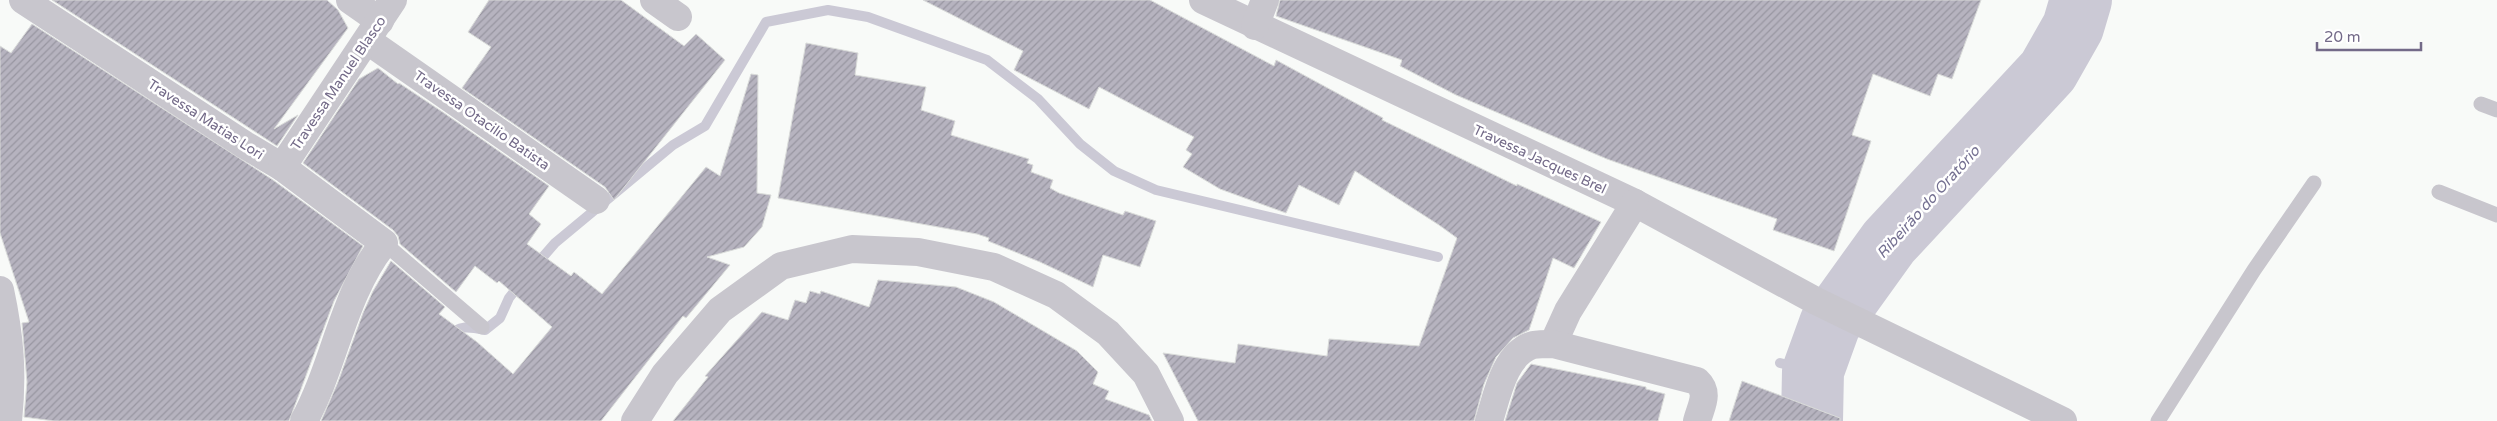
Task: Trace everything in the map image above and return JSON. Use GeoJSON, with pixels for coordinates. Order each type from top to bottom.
{"type":"FeatureCollection","features":[{"type":"Feature","properties":{"kind":"street","name":"Travessa Matias Lori"},"geometry":{"type":"LineString","coordinates":[[23,0],[245,145],[282,167],[384,243]]}},
{"type":"Feature","properties":{"kind":"street","name":"Travessa Otacilio Batista"},"geometry":{"type":"LineString","coordinates":[[350,0],[380,21],[596,200]]}},
{"type":"Feature","properties":{"kind":"street"},"geometry":{"type":"LineString","coordinates":[[654,0],[678,18]]}},
{"type":"Feature","properties":{"kind":"street","name":"Travessa Jacques Brel"},"geometry":{"type":"LineString","coordinates":[[1203,0],[1635,203],[1816,301],[1873,327],[2063,421]]}},
{"type":"Feature","properties":{"kind":"street"},"geometry":{"type":"LineString","coordinates":[[1255,26],[1265,0]]}},
{"type":"Feature","properties":{"kind":"street","name":"Travessa Manuel Blasco"},"geometry":{"type":"LineString","coordinates":[[282,167],[380,21]]}},
{"type":"Feature","properties":{"kind":"street"},"geometry":{"type":"LineString","coordinates":[[1553,344],[1568,311],[1635,203]]}},
{"type":"Feature","properties":{"kind":"street"},"geometry":{"type":"LineString","coordinates":[[304,421],[319,391],[356,290],[375,254],[384,243]]}},
{"type":"Feature","properties":{"kind":"street"},"geometry":{"type":"LineString","coordinates":[[635,421],[664,374],[720,310],[781,266],[852,249],[918,252],[994,267],[1056,295],[1108,333],[1146,374],[1170,421]]}},
{"type":"Feature","properties":{"kind":"street"},"geometry":{"type":"LineString","coordinates":[[0,290],[8,330],[12,381],[8,421]]}},
{"type":"Feature","properties":{"kind":"street"},"geometry":{"type":"LineString","coordinates":[[1489,421],[1503,379],[1515,356],[1533,345],[1553,344],[1697,381],[1703,387],[1705,394],[1697,421]]}},
{"type":"Feature","properties":{"kind":"lane"},"geometry":{"type":"LineString","coordinates":[[2481,104],[2497,110]]}},
{"type":"Feature","properties":{"kind":"lane"},"geometry":{"type":"LineString","coordinates":[[2158,421],[2254,270],[2314,183]]}},
{"type":"Feature","properties":{"kind":"lane"},"geometry":{"type":"LineString","coordinates":[[2439,192],[2497,216]]}},
{"type":"Feature","properties":{"kind":"lane","name":"Travessa Matias Lori"},"geometry":{"type":"LineString","coordinates":[[384,243],[482,327]]}},
{"type":"Feature","properties":{"kind":"building"},"geometry":{"type":"Polygon","coordinates":[[[52,0],[327,0],[338,10],[348,28],[274,129],[298,115],[277,146],[52,0]]]}},
{"type":"Feature","properties":{"kind":"building"},"geometry":{"type":"Polygon","coordinates":[[[489,0],[621,0],[684,46],[696,34],[725,60],[614,200],[605,187],[462,88],[491,47],[468,32],[489,0]]]}},
{"type":"Feature","properties":{"kind":"building"},"geometry":{"type":"Polygon","coordinates":[[[923,0],[1150,0],[1274,66],[1276,60],[1383,118],[1382,120],[1517,186],[1517,184],[1601,222],[1574,268],[1553,258],[1529,330],[1513,338],[1496,357],[1484,384],[1474,421],[1198,421],[1163,353],[1235,363],[1238,344],[1327,356],[1329,339],[1419,346],[1457,238],[1355,171],[1339,205],[1299,185],[1286,213],[1220,189],[1183,167],[1192,154],[1186,150],[1194,137],[1099,87],[1089,109],[1014,70],[1023,51],[923,0]]]}},
{"type":"Feature","properties":{"kind":"building"},"geometry":{"type":"Polygon","coordinates":[[[1280,0],[1981,0],[1952,79],[1938,74],[1930,96],[1873,74],[1852,135],[1871,141],[1834,251],[1773,230],[1777,219],[1607,159],[1456,95],[1400,66],[1402,60],[1276,16],[1280,0]]]}},
{"type":"Feature","properties":{"kind":"building"},"geometry":{"type":"Polygon","coordinates":[[[32,24],[273,180],[363,246],[334,301],[289,421],[54,421],[24,417],[27,382],[22,323],[29,322],[0,233],[0,46],[11,53],[32,24]]]}},
{"type":"Feature","properties":{"kind":"building"},"geometry":{"type":"Polygon","coordinates":[[[806,43],[858,53],[855,75],[926,87],[921,110],[955,121],[951,135],[1029,159],[1027,163],[1033,165],[1031,172],[1053,180],[1050,188],[1059,193],[1123,215],[1125,211],[1156,221],[1140,267],[1103,255],[1093,287],[1040,262],[988,241],[989,238],[977,234],[778,198],[806,43]]]}},
{"type":"Feature","properties":{"kind":"building"},"geometry":{"type":"Polygon","coordinates":[[[378,68],[398,84],[444,113],[549,186],[529,214],[541,224],[527,244],[571,276],[574,272],[602,294],[706,167],[720,176],[751,74],[758,75],[757,193],[771,195],[762,227],[744,247],[707,257],[730,265],[686,318],[683,316],[601,421],[321,421],[338,382],[363,313],[373,291],[391,261],[445,307],[439,314],[477,342],[513,374],[552,327],[499,281],[497,283],[475,266],[456,292],[400,244],[398,236],[393,230],[303,163],[359,79],[378,68]]]}},
{"type":"Feature","properties":{"kind":"building"},"geometry":{"type":"Polygon","coordinates":[[[878,280],[956,287],[994,302],[1077,351],[1098,372],[1093,384],[1109,391],[1105,399],[1149,415],[1152,421],[673,421],[708,377],[705,376],[762,312],[788,320],[795,300],[806,303],[810,291],[820,294],[821,291],[869,307],[878,280]]]}},
{"type":"Feature","properties":{"kind":"building"},"geometry":{"type":"Polygon","coordinates":[[[1531,364],[1646,387],[1646,389],[1665,394],[1658,421],[1505,421],[1517,383],[1531,364]]]}},
{"type":"Feature","properties":{"kind":"building"},"geometry":{"type":"Polygon","coordinates":[[[1742,381],[1840,418],[1840,421],[1729,421],[1742,381]]]}},
{"type":"Feature","properties":{"kind":"waterway","name":"Ribeirão do Oratório"},"geometry":{"type":"LineString","coordinates":[[1812,421],[1813,371],[1830,324],[1889,242],[2048,71],[2073,27],[2081,0]]}},
{"type":"Feature","properties":{"kind":"waterway"},"geometry":{"type":"LineString","coordinates":[[535,266],[555,243],[673,145],[705,126],[766,22],[828,10],[868,17],[987,60],[1038,99],[1080,144],[1114,171],[1156,190],[1438,257]]}},
{"type":"Feature","properties":{"kind":"waterway"},"geometry":{"type":"LineString","coordinates":[[449,337],[461,328],[470,327],[485,330],[500,318],[509,298],[521,283]]}},
{"type":"Feature","properties":{"kind":"waterway"},"geometry":{"type":"LineString","coordinates":[[1780,363],[1813,371]]}}]}
